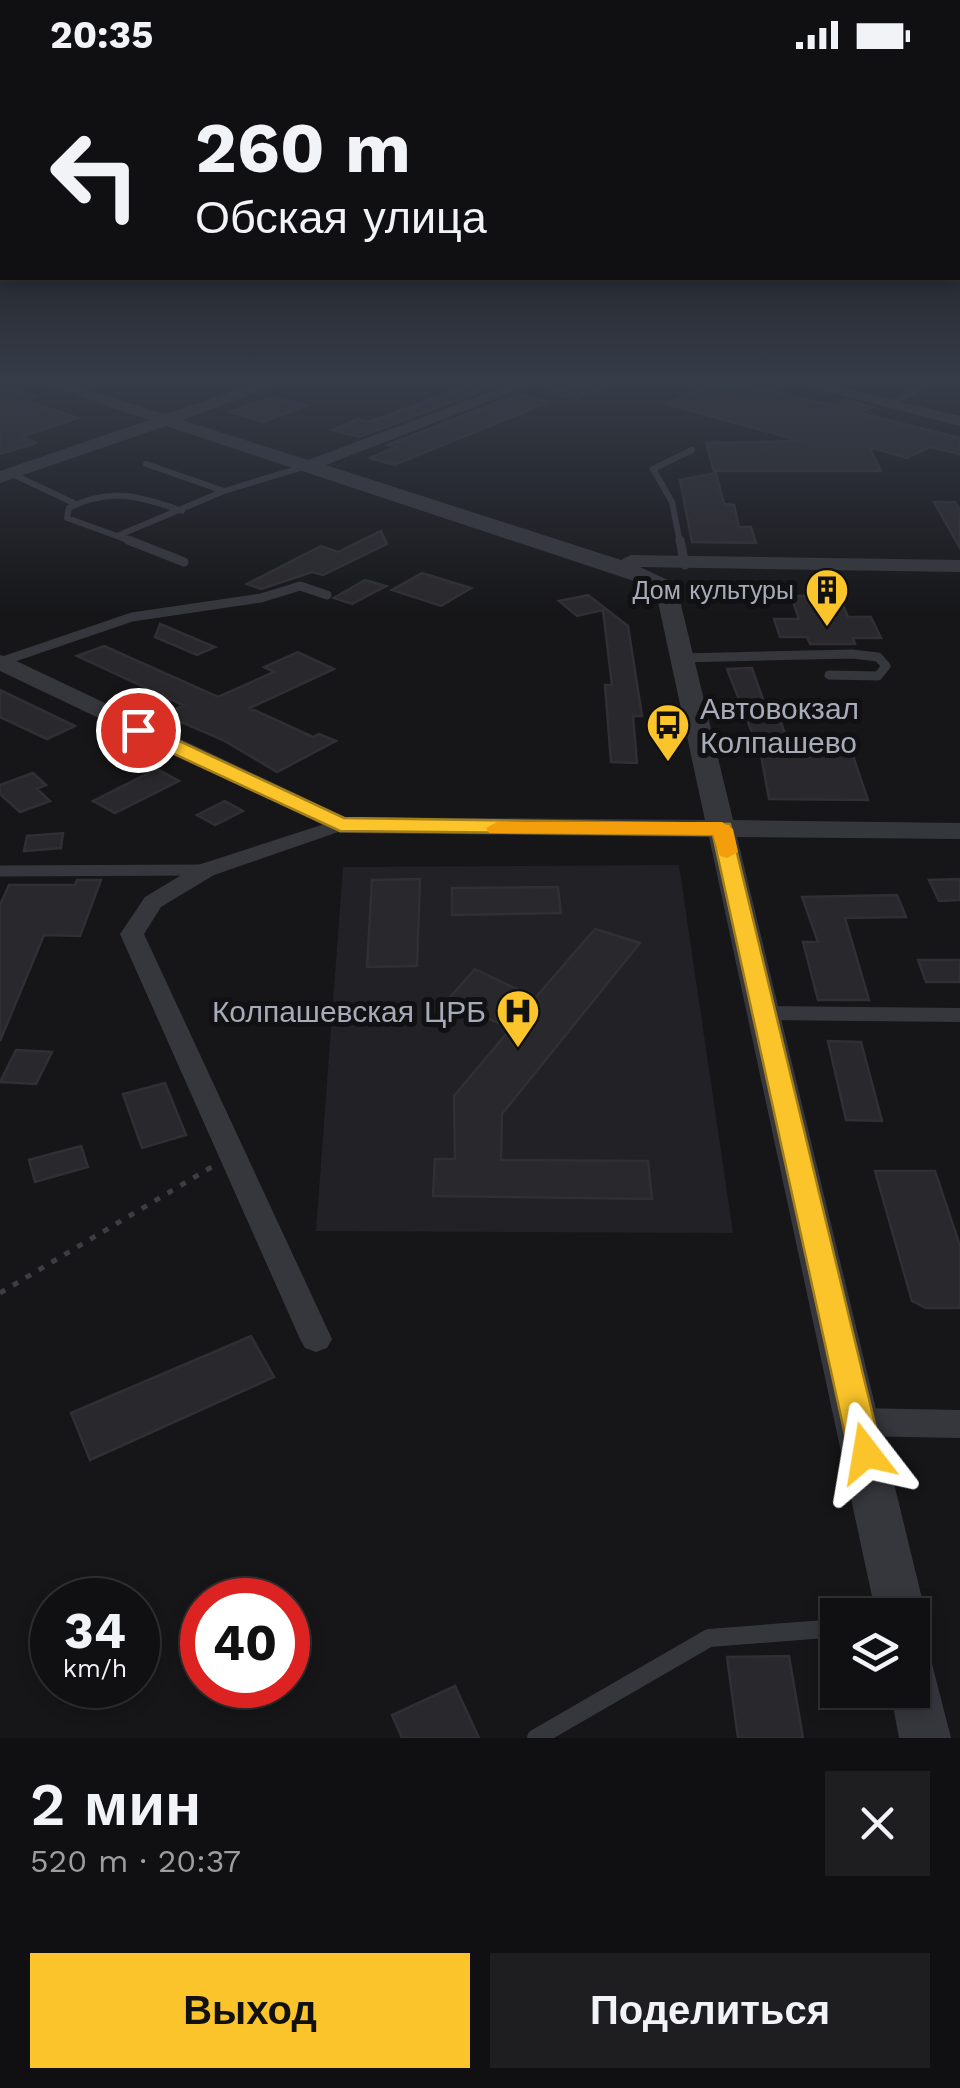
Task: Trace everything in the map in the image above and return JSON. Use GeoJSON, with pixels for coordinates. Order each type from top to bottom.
{"type":"FeatureCollection","features":[{"type":"Feature","properties":{"kind":"street"},"geometry":{"type":"LineString","coordinates":[[5,475],[48,460]]}},
{"type":"Feature","properties":{"kind":"street"},"geometry":{"type":"LineString","coordinates":[[293,460],[665,584]]}},
{"type":"Feature","properties":{"kind":"street"},"geometry":{"type":"LineString","coordinates":[[310,465],[324,460]]}},
{"type":"Feature","properties":{"kind":"street"},"geometry":{"type":"LineString","coordinates":[[598,559],[686,565],[960,566]]}},
{"type":"Feature","properties":{"kind":"street"},"geometry":{"type":"LineString","coordinates":[[665,584],[686,565]]}},
{"type":"Feature","properties":{"kind":"street"},"geometry":{"type":"LineString","coordinates":[[665,584],[897,1598]]}},
{"type":"Feature","properties":{"kind":"street"},"geometry":{"type":"LineString","coordinates":[[0,662],[340,824]]}},
{"type":"Feature","properties":{"kind":"street"},"geometry":{"type":"LineString","coordinates":[[316,1339],[132,934],[153,902],[206,870],[340,824],[960,831]]}},
{"type":"Feature","properties":{"kind":"street"},"geometry":{"type":"LineString","coordinates":[[858,1422],[960,1424]]}},
{"type":"Feature","properties":{"kind":"street"},"geometry":{"type":"LineString","coordinates":[[919,1708],[925,1738]]}},
{"type":"Feature","properties":{"kind":"lane"},"geometry":{"type":"LineString","coordinates":[[672,460],[653,469],[672,502],[686,565]]}},
{"type":"Feature","properties":{"kind":"lane"},"geometry":{"type":"LineString","coordinates":[[146,464],[224,492]]}},
{"type":"Feature","properties":{"kind":"lane"},"geometry":{"type":"LineString","coordinates":[[117,536],[224,492],[310,465]]}},
{"type":"Feature","properties":{"kind":"lane"},"geometry":{"type":"LineString","coordinates":[[5,475],[76,504]]}},
{"type":"Feature","properties":{"kind":"lane"},"geometry":{"type":"LineString","coordinates":[[182,511],[124,490],[108,491],[76,504],[69,508],[67,518],[184,562]]}},
{"type":"Feature","properties":{"kind":"lane"},"geometry":{"type":"LineString","coordinates":[[0,662],[132,617],[261,598],[300,586],[326,595]]}},
{"type":"Feature","properties":{"kind":"lane"},"geometry":{"type":"LineString","coordinates":[[682,658],[852,654],[878,657],[886,666],[878,676],[829,676]]}},
{"type":"Feature","properties":{"kind":"lane"},"geometry":{"type":"LineString","coordinates":[[0,871],[206,870]]}},
{"type":"Feature","properties":{"kind":"lane"},"geometry":{"type":"LineString","coordinates":[[761,1013],[960,1015]]}},
{"type":"Feature","properties":{"kind":"lane"},"geometry":{"type":"LineString","coordinates":[[536,1738],[603,1695],[709,1638],[820,1629]]}},
{"type":"Feature","properties":{"kind":"path"},"geometry":{"type":"LineString","coordinates":[[0,1293],[231,1156]]}},
{"type":"Feature","properties":{"kind":"shaded area","name":"Колпашевская ЦРБ"},"geometry":{"type":"Polygon","coordinates":[[[679,865],[733,1233],[316,1231],[343,867],[679,865]]]}},
{"type":"Feature","properties":{"kind":"building"},"geometry":{"type":"Polygon","coordinates":[[[376,460],[407,460],[394,465],[376,460]]]}},
{"type":"Feature","properties":{"kind":"building"},"geometry":{"type":"Polygon","coordinates":[[[711,460],[875,460],[881,471],[714,471],[711,460]]]}},
{"type":"Feature","properties":{"kind":"building"},"geometry":{"type":"Polygon","coordinates":[[[716,473],[724,504],[734,505],[739,527],[751,527],[756,543],[692,542],[680,480],[716,473]]]}},
{"type":"Feature","properties":{"kind":"building"},"geometry":{"type":"Polygon","coordinates":[[[934,502],[955,502],[960,510],[960,548],[934,502]]]}},
{"type":"Feature","properties":{"kind":"building"},"geometry":{"type":"Polygon","coordinates":[[[381,531],[387,544],[323,575],[312,572],[261,589],[247,584],[321,546],[338,552],[381,531]]]}},
{"type":"Feature","properties":{"kind":"building"},"geometry":{"type":"Polygon","coordinates":[[[422,573],[471,588],[441,606],[392,590],[422,573]]]}},
{"type":"Feature","properties":{"kind":"building"},"geometry":{"type":"Polygon","coordinates":[[[365,580],[386,586],[352,604],[334,598],[365,580]]]}},
{"type":"Feature","properties":{"kind":"building"},"geometry":{"type":"Polygon","coordinates":[[[588,595],[628,626],[642,716],[633,716],[637,763],[611,762],[605,685],[612,685],[603,610],[577,616],[559,601],[588,595]]]}},
{"type":"Feature","properties":{"kind":"building","name":"Дом культуры"},"geometry":{"type":"Polygon","coordinates":[[[791,596],[839,596],[848,617],[871,617],[881,638],[853,638],[855,644],[810,644],[807,637],[780,637],[774,619],[799,619],[791,596]]]}},
{"type":"Feature","properties":{"kind":"building"},"geometry":{"type":"Polygon","coordinates":[[[160,624],[215,647],[197,655],[155,637],[160,624]]]}},
{"type":"Feature","properties":{"kind":"building"},"geometry":{"type":"Polygon","coordinates":[[[104,646],[218,697],[274,672],[264,667],[298,652],[334,669],[250,708],[313,737],[319,734],[336,741],[277,772],[223,740],[165,715],[183,705],[77,656],[104,646]]]}},
{"type":"Feature","properties":{"kind":"building"},"geometry":{"type":"Polygon","coordinates":[[[752,668],[770,720],[780,720],[791,750],[851,750],[868,800],[769,799],[761,755],[727,669],[752,668]]]}},
{"type":"Feature","properties":{"kind":"building"},"geometry":{"type":"Polygon","coordinates":[[[0,690],[75,726],[47,739],[0,717],[0,690]]]}},
{"type":"Feature","properties":{"kind":"building"},"geometry":{"type":"Polygon","coordinates":[[[157,769],[179,781],[115,813],[93,801],[157,769]]]}},
{"type":"Feature","properties":{"kind":"building"},"geometry":{"type":"Polygon","coordinates":[[[33,773],[46,785],[37,789],[50,801],[20,812],[0,794],[0,785],[33,773]]]}},
{"type":"Feature","properties":{"kind":"building"},"geometry":{"type":"Polygon","coordinates":[[[225,801],[243,811],[215,825],[197,815],[225,801]]]}},
{"type":"Feature","properties":{"kind":"building"},"geometry":{"type":"Polygon","coordinates":[[[63,833],[61,848],[24,851],[27,836],[63,833]]]}},
{"type":"Feature","properties":{"kind":"building"},"geometry":{"type":"Polygon","coordinates":[[[420,879],[417,966],[367,967],[372,880],[420,879]]]}},
{"type":"Feature","properties":{"kind":"building"},"geometry":{"type":"Polygon","coordinates":[[[960,879],[960,900],[939,901],[929,880],[960,879]]]}},
{"type":"Feature","properties":{"kind":"building"},"geometry":{"type":"Polygon","coordinates":[[[77,880],[101,880],[80,936],[44,935],[0,1041],[0,905],[9,885],[75,885],[77,880]]]}},
{"type":"Feature","properties":{"kind":"building"},"geometry":{"type":"Polygon","coordinates":[[[558,887],[561,913],[452,915],[452,888],[558,887]]]}},
{"type":"Feature","properties":{"kind":"building"},"geometry":{"type":"Polygon","coordinates":[[[897,895],[906,917],[845,918],[869,1000],[818,1000],[803,942],[818,942],[802,897],[897,895]]]}},
{"type":"Feature","properties":{"kind":"building"},"geometry":{"type":"Polygon","coordinates":[[[595,929],[640,943],[502,1114],[501,1160],[648,1161],[652,1199],[433,1196],[435,1159],[455,1159],[454,1096],[511,1028],[474,1013],[468,1018],[442,1006],[475,969],[535,998],[595,929]]]}},
{"type":"Feature","properties":{"kind":"building"},"geometry":{"type":"Polygon","coordinates":[[[918,960],[960,960],[960,982],[926,982],[918,960]]]}},
{"type":"Feature","properties":{"kind":"building"},"geometry":{"type":"Polygon","coordinates":[[[828,1041],[861,1042],[882,1121],[846,1120],[828,1041]]]}},
{"type":"Feature","properties":{"kind":"building"},"geometry":{"type":"Polygon","coordinates":[[[16,1050],[52,1052],[36,1084],[0,1082],[16,1050]]]}},
{"type":"Feature","properties":{"kind":"building"},"geometry":{"type":"Polygon","coordinates":[[[165,1083],[186,1135],[142,1148],[123,1094],[165,1083]]]}},
{"type":"Feature","properties":{"kind":"building"},"geometry":{"type":"Polygon","coordinates":[[[81,1146],[88,1167],[35,1182],[29,1160],[81,1146]]]}},
{"type":"Feature","properties":{"kind":"building"},"geometry":{"type":"Polygon","coordinates":[[[875,1171],[935,1171],[960,1246],[960,1308],[926,1308],[912,1301],[875,1171]]]}},
{"type":"Feature","properties":{"kind":"building"},"geometry":{"type":"Polygon","coordinates":[[[251,1336],[274,1377],[90,1460],[71,1413],[251,1336]]]}},
{"type":"Feature","properties":{"kind":"building"},"geometry":{"type":"Polygon","coordinates":[[[789,1656],[803,1738],[738,1738],[727,1657],[789,1656]]]}},
{"type":"Feature","properties":{"kind":"building"},"geometry":{"type":"Polygon","coordinates":[[[455,1686],[479,1738],[402,1738],[392,1715],[455,1686]]]}},
{"type":"Feature","properties":{"kind":"slow traffic"},"geometry":{"type":"LineString","coordinates":[[497,828],[722,829],[727,852]]}},
{"type":"Feature","properties":{"kind":"place","name":"Дом культуры"},"geometry":{"type":"Point","coordinates":[827,628]}},
{"type":"Feature","properties":{"kind":"place","name":"Автовокзал Колпашево"},"geometry":{"type":"Point","coordinates":[668,763]}},
{"type":"Feature","properties":{"kind":"place","name":"Колпашевская ЦРБ"},"geometry":{"type":"Point","coordinates":[518,1049]}},
{"type":"Feature","properties":{"kind":"route"},"geometry":{"type":"LineString","coordinates":[[138,730],[310,814],[340,824],[372,828],[722,829],[761,1013],[866,1453]]}}]}
